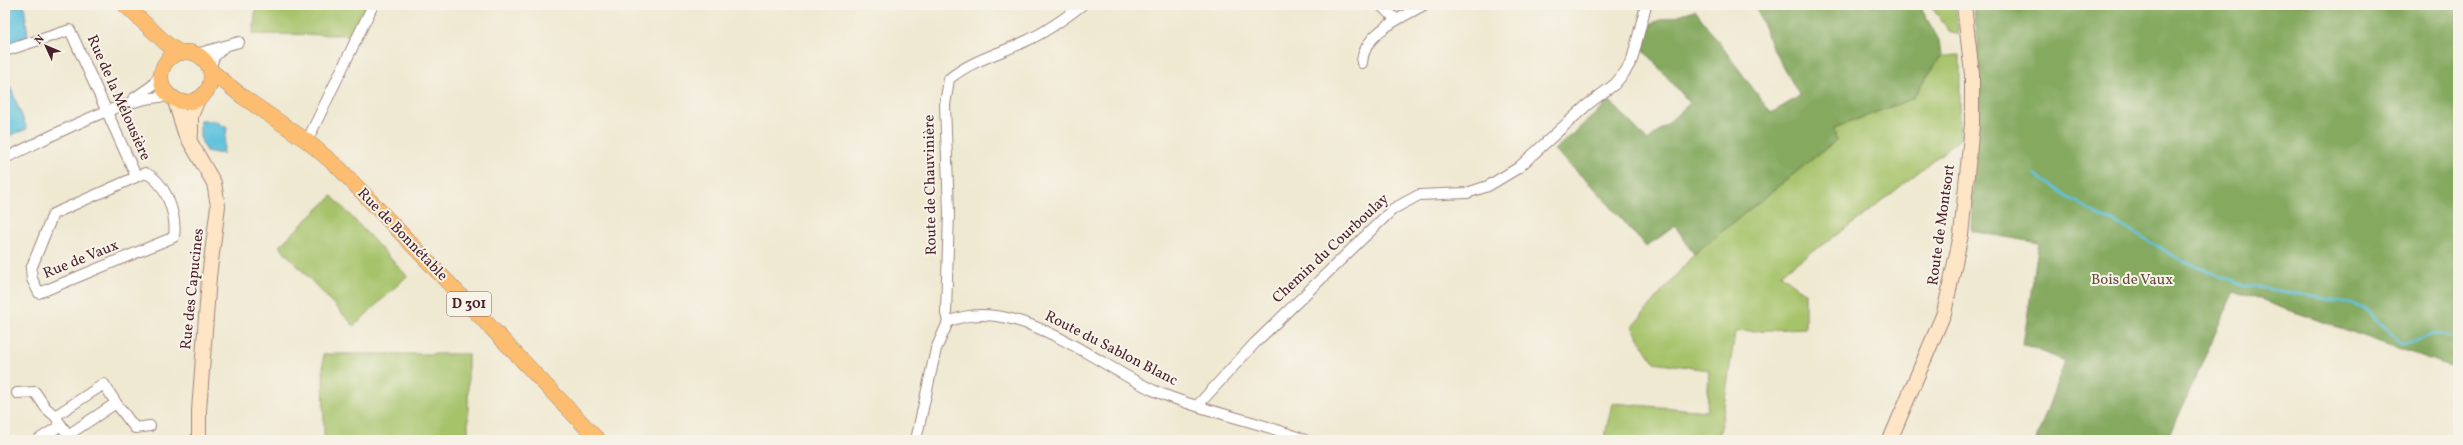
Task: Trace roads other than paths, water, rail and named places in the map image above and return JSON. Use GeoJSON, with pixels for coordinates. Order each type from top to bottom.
{"type":"FeatureCollection","features":[{"type":"Feature","properties":{"kind":"main road"},"geometry":{"type":"LineString","coordinates":[[125,5],[168,45],[180,53],[196,54],[203,59],[210,69],[210,82],[202,96],[183,102],[173,98],[163,85],[164,68],[169,60],[180,53]]}},
{"type":"Feature","properties":{"kind":"main road"},"geometry":{"type":"LineString","coordinates":[[139,18],[164,68]]}},
{"type":"Feature","properties":{"kind":"main road","name":"Rue de Bonnétable"},"geometry":{"type":"LineString","coordinates":[[210,69],[243,97],[307,140],[339,168],[598,440]]}},
{"type":"Feature","properties":{"kind":"main road","name":"Rue de Bonnétable"},"geometry":{"type":"LineString","coordinates":[[202,96],[226,94],[243,97]]}},
{"type":"Feature","properties":{"kind":"street"},"geometry":{"type":"LineString","coordinates":[[307,140],[373,5]]}},
{"type":"Feature","properties":{"kind":"street","name":"Route de Chauvinière"},"geometry":{"type":"LineString","coordinates":[[916,440],[936,349],[948,322],[946,314],[949,212],[945,105],[949,79],[972,64],[1033,37],[1061,22],[1082,5]]}},
{"type":"Feature","properties":{"kind":"street"},"geometry":{"type":"LineString","coordinates":[[1380,5],[1398,20]]}},
{"type":"Feature","properties":{"kind":"street"},"geometry":{"type":"LineString","coordinates":[[1362,64],[1362,54],[1370,39],[1424,5]]}},
{"type":"Feature","properties":{"kind":"street","name":"Chemin du Courboulay"},"geometry":{"type":"LineString","coordinates":[[1197,406],[1255,343],[1394,209],[1419,195],[1467,193],[1488,186],[1518,168],[1586,105],[1615,84],[1632,60],[1646,5]]}},
{"type":"Feature","properties":{"kind":"street","name":"Route de Montsort"},"geometry":{"type":"LineString","coordinates":[[1890,440],[1944,313],[1961,235],[1972,125],[1972,74],[1964,5]]}},
{"type":"Feature","properties":{"kind":"street","name":"Rue de la Mélousière"},"geometry":{"type":"LineString","coordinates":[[5,51],[70,30],[136,176]]}},
{"type":"Feature","properties":{"kind":"street"},"geometry":{"type":"LineString","coordinates":[[196,54],[222,48],[239,42]]}},
{"type":"Feature","properties":{"kind":"street"},"geometry":{"type":"LineString","coordinates":[[210,69],[214,57],[222,48]]}},
{"type":"Feature","properties":{"kind":"street"},"geometry":{"type":"LineString","coordinates":[[124,104],[153,85],[164,68]]}},
{"type":"Feature","properties":{"kind":"street"},"geometry":{"type":"LineString","coordinates":[[5,158],[124,104],[152,96],[173,98]]}},
{"type":"Feature","properties":{"kind":"street","name":"Rue des Capucines"},"geometry":{"type":"LineString","coordinates":[[194,148],[191,116],[202,96]]}},
{"type":"Feature","properties":{"kind":"street","name":"Rue des Capucines"},"geometry":{"type":"LineString","coordinates":[[173,98],[185,133],[214,182],[218,206],[209,277],[199,411],[200,440]]}},
{"type":"Feature","properties":{"kind":"street","name":"Rue de Vaux"},"geometry":{"type":"LineString","coordinates":[[145,173],[154,177],[160,184],[176,225],[174,237],[39,293],[32,279],[31,269],[53,214],[136,176],[145,173]]}},
{"type":"Feature","properties":{"kind":"street","name":"Route du Sablon Blanc"},"geometry":{"type":"LineString","coordinates":[[948,322],[959,317],[990,314],[1019,321],[1059,339],[1154,391],[1197,406],[1271,426],[1305,440]]}},
{"type":"Feature","properties":{"kind":"street"},"geometry":{"type":"LineString","coordinates":[[55,416],[104,384],[135,428],[150,426]]}},
{"type":"Feature","properties":{"kind":"street"},"geometry":{"type":"LineString","coordinates":[[18,393],[35,392],[46,408],[55,416],[69,438],[116,403]]}},
{"type":"Feature","properties":{"kind":"street"},"geometry":{"type":"LineString","coordinates":[[38,440],[61,425]]}},
{"type":"Feature","properties":{"kind":"water"},"geometry":{"type":"Polygon","coordinates":[[[20,5],[24,5],[28,37],[5,44],[5,12],[20,5]]]}},
{"type":"Feature","properties":{"kind":"water"},"geometry":{"type":"Polygon","coordinates":[[[5,74],[27,129],[5,137],[5,74]]]}},
{"type":"Feature","properties":{"kind":"water"},"geometry":{"type":"Polygon","coordinates":[[[200,120],[215,121],[227,128],[223,154],[206,151],[200,137],[200,120]]]}},
{"type":"Feature","properties":{"kind":"waterway"},"geometry":{"type":"LineString","coordinates":[[2035,175],[2095,214],[2132,231],[2184,262],[2245,285],[2350,303],[2365,308],[2402,344],[2417,342],[2433,333],[2458,339]]}},
{"type":"Feature","properties":{"kind":"park label","name":"Bois de Vaux"},"geometry":{"type":"Point","coordinates":[2132,280]}}]}
